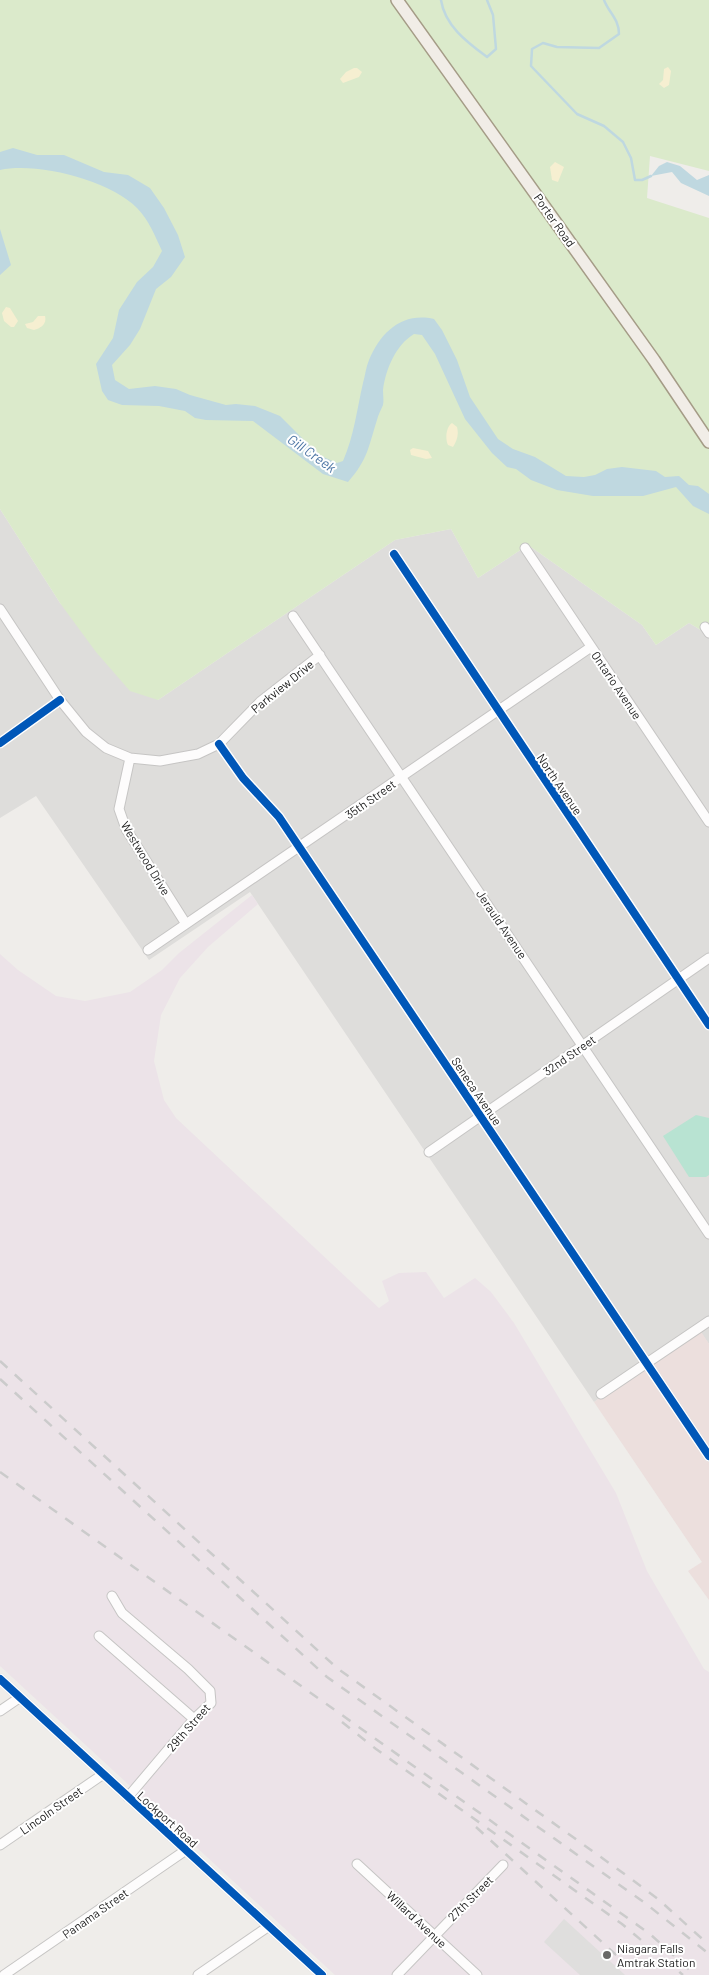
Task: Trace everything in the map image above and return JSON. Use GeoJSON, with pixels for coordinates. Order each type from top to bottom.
{"type":"FeatureCollection","features":[{"type":"Feature","properties":{"kind":"main road","name":"Porter Road"},"geometry":{"type":"LineString","coordinates":[[397,0],[648,352],[709,442]]}},
{"type":"Feature","properties":{"kind":"street","name":"Ontario Avenue"},"geometry":{"type":"LineString","coordinates":[[525,548],[709,822]]}},
{"type":"Feature","properties":{"kind":"street","name":"North Avenue"},"geometry":{"type":"LineString","coordinates":[[394,554],[709,1025]]}},
{"type":"Feature","properties":{"kind":"street","name":"Parkview Drive"},"geometry":{"type":"LineString","coordinates":[[0,610],[60,700],[86,732],[106,748],[130,758],[160,761],[198,754],[219,744],[261,701],[320,655]]}},
{"type":"Feature","properties":{"kind":"street","name":"Jerauld Avenue"},"geometry":{"type":"LineString","coordinates":[[294,616],[709,1234]]}},
{"type":"Feature","properties":{"kind":"street","name":"35th Street"},"geometry":{"type":"LineString","coordinates":[[148,950],[591,647]]}},
{"type":"Feature","properties":{"kind":"street"},"geometry":{"type":"LineString","coordinates":[[0,742],[60,700]]}},
{"type":"Feature","properties":{"kind":"street","name":"Seneca Avenue"},"geometry":{"type":"LineString","coordinates":[[219,744],[243,778],[279,817],[709,1456]]}},
{"type":"Feature","properties":{"kind":"street","name":"Westwood Drive"},"geometry":{"type":"LineString","coordinates":[[130,758],[119,809],[126,829],[186,924]]}},
{"type":"Feature","properties":{"kind":"street","name":"32nd Street"},"geometry":{"type":"LineString","coordinates":[[429,1152],[709,958]]}},
{"type":"Feature","properties":{"kind":"street"},"geometry":{"type":"LineString","coordinates":[[601,1394],[709,1321]]}},
{"type":"Feature","properties":{"kind":"street","name":"29th Street"},"geometry":{"type":"LineString","coordinates":[[112,1596],[122,1613],[188,1669],[210,1691],[211,1703],[128,1797]]}},
{"type":"Feature","properties":{"kind":"street"},"geometry":{"type":"LineString","coordinates":[[99,1636],[194,1720]]}},
{"type":"Feature","properties":{"kind":"street","name":"Lockport Road"},"geometry":{"type":"LineString","coordinates":[[0,1679],[102,1775],[322,1975]]}},
{"type":"Feature","properties":{"kind":"street"},"geometry":{"type":"LineString","coordinates":[[0,1711],[19,1698]]}},
{"type":"Feature","properties":{"kind":"street","name":"Lincoln Street"},"geometry":{"type":"LineString","coordinates":[[0,1846],[102,1775]]}},
{"type":"Feature","properties":{"kind":"street","name":"Panama Street"},"geometry":{"type":"LineString","coordinates":[[4,1975],[186,1850]]}},
{"type":"Feature","properties":{"kind":"street","name":"Willard Avenue"},"geometry":{"type":"LineString","coordinates":[[357,1864],[477,1975]]}},
{"type":"Feature","properties":{"kind":"street","name":"27th Street"},"geometry":{"type":"LineString","coordinates":[[397,1975],[503,1865]]}},
{"type":"Feature","properties":{"kind":"street"},"geometry":{"type":"LineString","coordinates":[[198,1975],[269,1926]]}},
{"type":"Feature","properties":{"kind":"shaded area"},"geometry":{"type":"Polygon","coordinates":[[[0,509],[60,603],[158,700],[395,540],[451,529],[478,578],[528,545],[642,625],[656,645],[689,623],[709,635],[709,1344],[699,1330],[594,1402],[250,892],[149,960],[36,796],[0,818],[0,509]]]}},
{"type":"Feature","properties":{"kind":"shaded area"},"geometry":{"type":"Polygon","coordinates":[[[252,895],[258,904],[208,947],[180,978],[161,1015],[154,1061],[164,1100],[176,1118],[379,1308],[389,1301],[382,1281],[399,1273],[426,1272],[444,1298],[475,1278],[491,1292],[514,1323],[616,1493],[647,1571],[704,1669],[709,1672],[709,1975],[335,1975],[0,1666],[0,954],[18,970],[56,996],[85,1001],[130,992],[162,970],[179,953],[252,895]]]}},
{"type":"Feature","properties":{"kind":"shaded area"},"geometry":{"type":"Polygon","coordinates":[[[700,1330],[709,1344],[709,1600],[688,1571],[702,1562],[594,1402],[700,1330]]]}},
{"type":"Feature","properties":{"kind":"shaded area"},"geometry":{"type":"Polygon","coordinates":[[[564,1919],[625,1975],[580,1975],[544,1942],[564,1919]]]}},
{"type":"Feature","properties":{"kind":"green space"},"geometry":{"type":"Polygon","coordinates":[[[0,0],[709,0],[709,171],[650,156],[647,198],[709,218],[709,635],[689,623],[656,645],[642,625],[528,545],[478,578],[451,529],[395,540],[158,700],[130,691],[96,652],[60,603],[0,509],[0,0]]]}},
{"type":"Feature","properties":{"kind":"green space"},"geometry":{"type":"Polygon","coordinates":[[[696,1115],[709,1118],[709,1175],[706,1177],[689,1177],[663,1136],[696,1115]]]}},
{"type":"Feature","properties":{"kind":"sand"},"geometry":{"type":"Polygon","coordinates":[[[668,67],[671,71],[669,85],[664,88],[659,84],[663,80],[664,69],[668,67]]]}},
{"type":"Feature","properties":{"kind":"sand"},"geometry":{"type":"Polygon","coordinates":[[[354,68],[362,72],[359,77],[343,83],[340,79],[346,72],[354,68]]]}},
{"type":"Feature","properties":{"kind":"sand"},"geometry":{"type":"Polygon","coordinates":[[[555,162],[564,167],[558,182],[552,180],[550,167],[555,162]]]}},
{"type":"Feature","properties":{"kind":"sand"},"geometry":{"type":"Polygon","coordinates":[[[6,307],[10,308],[18,321],[14,327],[11,327],[4,321],[2,313],[6,307]]]}},
{"type":"Feature","properties":{"kind":"sand"},"geometry":{"type":"Polygon","coordinates":[[[38,316],[45,316],[43,325],[34,330],[27,328],[25,324],[33,322],[38,316]]]}},
{"type":"Feature","properties":{"kind":"sand"},"geometry":{"type":"Polygon","coordinates":[[[452,423],[457,427],[458,433],[453,447],[448,445],[446,436],[448,427],[452,423]]]}},
{"type":"Feature","properties":{"kind":"sand"},"geometry":{"type":"Polygon","coordinates":[[[413,448],[428,451],[432,458],[426,459],[411,455],[410,450],[413,448]]]}},
{"type":"Feature","properties":{"kind":"water","name":"Gill Creek"},"geometry":{"type":"Polygon","coordinates":[[[13,148],[37,155],[64,155],[104,172],[128,175],[150,188],[164,208],[178,235],[185,257],[171,277],[156,289],[140,329],[130,345],[112,365],[115,380],[129,389],[155,386],[176,389],[226,405],[255,406],[280,416],[319,455],[337,463],[343,461],[347,452],[367,366],[380,341],[394,326],[403,322],[412,319],[434,319],[442,330],[457,360],[470,397],[498,439],[513,449],[535,457],[566,476],[584,477],[595,475],[607,469],[622,467],[656,471],[665,477],[679,476],[689,485],[698,486],[709,494],[709,514],[693,506],[676,487],[643,496],[593,496],[557,490],[531,480],[516,469],[507,467],[492,453],[465,419],[435,354],[422,335],[414,334],[402,344],[393,358],[384,382],[383,405],[367,453],[360,467],[348,482],[323,474],[253,421],[206,420],[195,418],[185,411],[159,406],[122,405],[108,400],[102,391],[96,364],[113,338],[119,310],[137,282],[153,267],[162,251],[151,228],[137,208],[125,198],[109,189],[72,175],[53,171],[16,168],[0,170],[0,152],[13,148]]]}},
{"type":"Feature","properties":{"kind":"water"},"geometry":{"type":"Polygon","coordinates":[[[667,162],[680,166],[697,180],[709,175],[709,196],[681,183],[672,172],[651,176],[659,166],[667,162]]]}},
{"type":"Feature","properties":{"kind":"water"},"geometry":{"type":"Polygon","coordinates":[[[0,229],[11,265],[0,275],[0,229]]]}},
{"type":"Feature","properties":{"kind":"waterway"},"geometry":{"type":"LineString","coordinates":[[441,0],[443,9],[452,26],[487,57],[496,49],[493,15],[487,0]]}},
{"type":"Feature","properties":{"kind":"waterway"},"geometry":{"type":"LineString","coordinates":[[604,0],[616,20],[619,34],[599,48],[557,47],[543,43],[532,49],[531,66],[577,114],[604,126],[623,142],[631,158],[635,180],[642,180],[651,176]]}},
{"type":"Feature","properties":{"kind":"railway"},"geometry":{"type":"LineString","coordinates":[[0,1361],[337,1668],[630,1878],[658,1899],[709,1945]]}},
{"type":"Feature","properties":{"kind":"railway"},"geometry":{"type":"LineString","coordinates":[[0,1379],[327,1677],[645,1903],[709,1954]]}},
{"type":"Feature","properties":{"kind":"railway"},"geometry":{"type":"LineString","coordinates":[[0,1472],[650,1934],[695,1975]]}},
{"type":"Feature","properties":{"kind":"railway"},"geometry":{"type":"LineString","coordinates":[[342,1722],[376,1749],[622,1924],[683,1975]]}},
{"type":"Feature","properties":{"kind":"railway"},"geometry":{"type":"LineString","coordinates":[[476,1827],[638,1975]]}},
{"type":"Feature","properties":{"kind":"cycle path"},"geometry":{"type":"LineString","coordinates":[[394,554],[709,1025]]}},
{"type":"Feature","properties":{"kind":"cycle path"},"geometry":{"type":"LineString","coordinates":[[0,743],[60,700]]}},
{"type":"Feature","properties":{"kind":"cycle path"},"geometry":{"type":"LineString","coordinates":[[219,744],[243,778],[279,817],[709,1456]]}},
{"type":"Feature","properties":{"kind":"cycle path"},"geometry":{"type":"LineString","coordinates":[[0,1679],[322,1975]]}},
{"type":"Feature","properties":{"kind":"place","name":"Niagara Falls Amtrak Station"},"geometry":{"type":"Point","coordinates":[607,1955]}}]}
